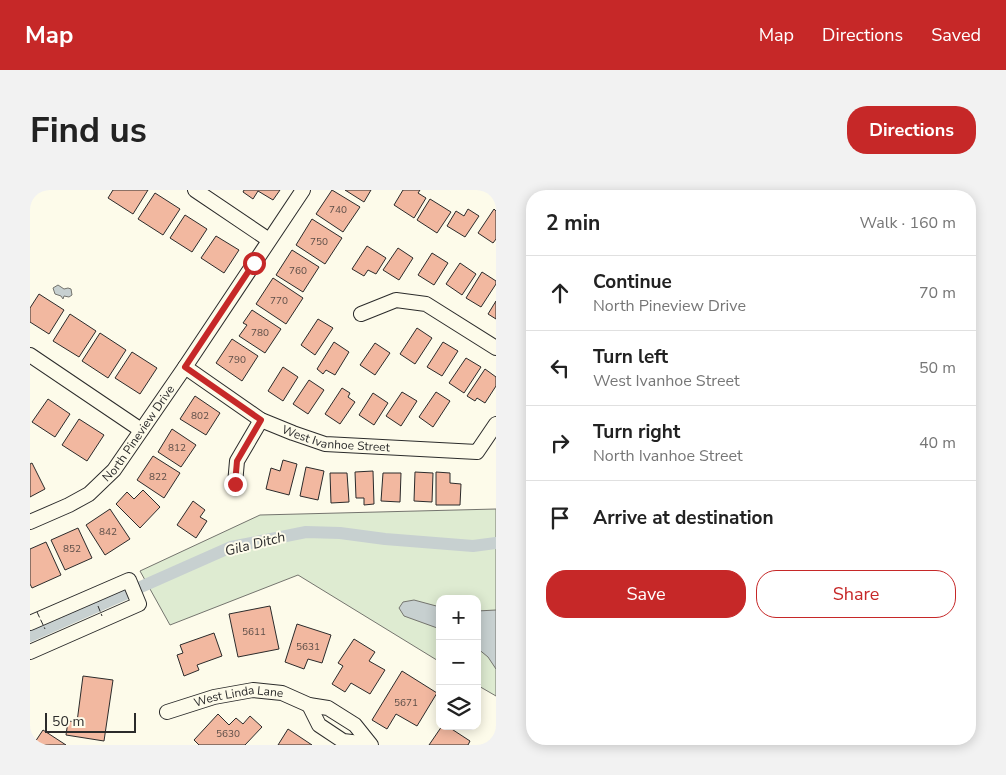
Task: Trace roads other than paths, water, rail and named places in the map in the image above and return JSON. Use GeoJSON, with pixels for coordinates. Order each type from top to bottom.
{"type":"FeatureCollection","features":[{"type":"Feature","properties":{"kind":"street"},"geometry":{"type":"LineString","coordinates":[[195,190],[269,240]]}},
{"type":"Feature","properties":{"kind":"street","name":"North Pineview Drive"},"geometry":{"type":"LineString","coordinates":[[30,522],[89,494],[114,470],[303,190]]}},
{"type":"Feature","properties":{"kind":"street"},"geometry":{"type":"LineString","coordinates":[[361,314],[396,300],[426,304],[496,348]]}},
{"type":"Feature","properties":{"kind":"street"},"geometry":{"type":"LineString","coordinates":[[30,355],[141,430]]}},
{"type":"Feature","properties":{"kind":"street","name":"West Ivanhoe Street"},"geometry":{"type":"LineString","coordinates":[[185,367],[261,420],[325,444],[477,452],[496,424]]}},
{"type":"Feature","properties":{"kind":"street"},"geometry":{"type":"LineString","coordinates":[[235,484],[237,461],[261,420]]}},
{"type":"Feature","properties":{"kind":"street"},"geometry":{"type":"LineString","coordinates":[[30,623],[129,580],[139,604],[30,652]]}},
{"type":"Feature","properties":{"kind":"street","name":"West Linda Lane"},"geometry":{"type":"LineString","coordinates":[[167,712],[214,697],[253,690],[282,693],[309,705],[328,708],[355,725],[370,744]]}},
{"type":"Feature","properties":{"kind":"street","name":"West Linda Lane"},"geometry":{"type":"LineString","coordinates":[[309,705],[318,725],[343,741],[370,744]]}},
{"type":"Feature","properties":{"kind":"waterway","name":"Gila Ditch"},"geometry":{"type":"LineString","coordinates":[[30,636],[231,547],[306,532],[340,533],[385,539],[473,546],[496,543]]}}]}
